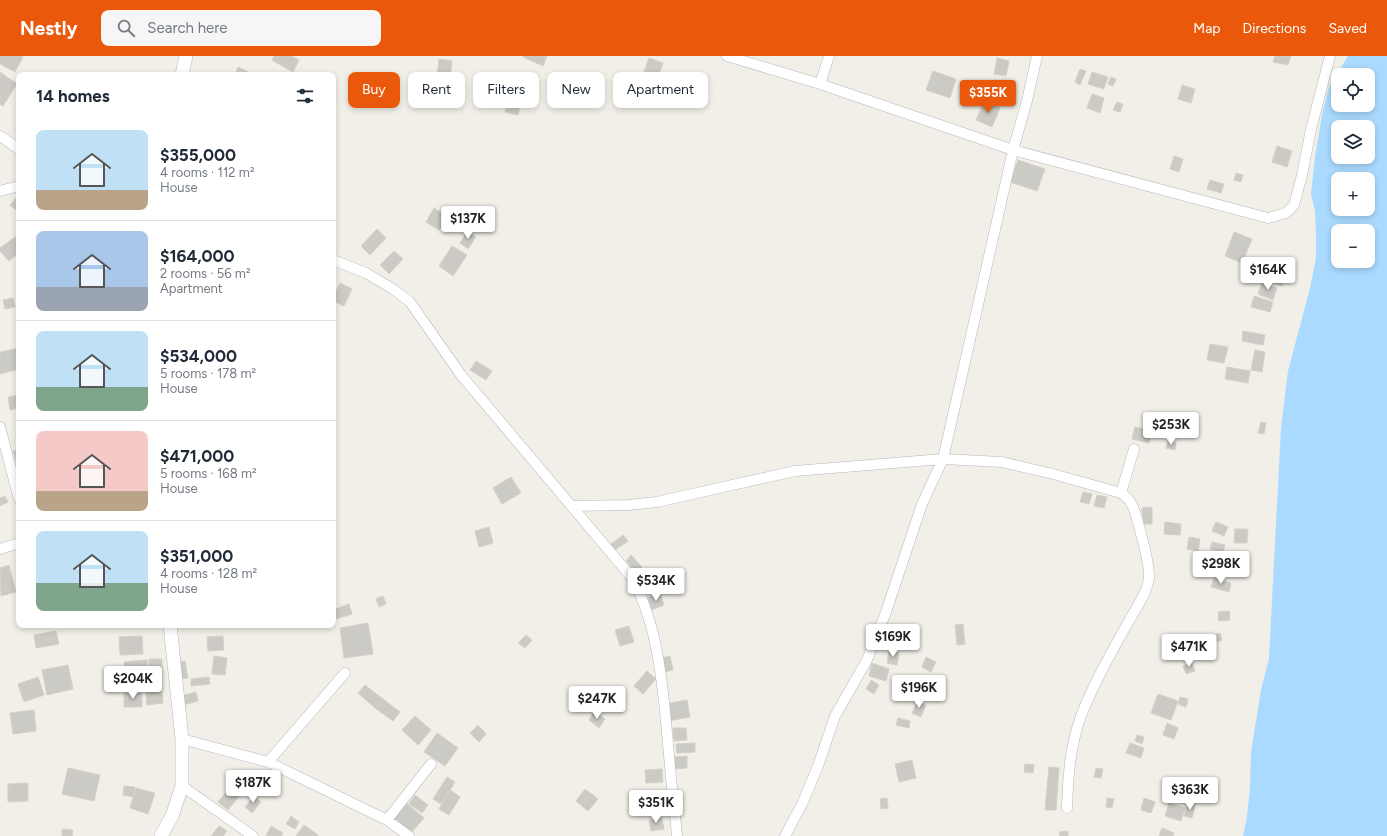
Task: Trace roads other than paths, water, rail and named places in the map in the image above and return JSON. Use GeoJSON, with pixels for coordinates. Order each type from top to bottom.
{"type":"FeatureCollection","features":[{"type":"Feature","properties":{"kind":"street"},"geometry":{"type":"LineString","coordinates":[[183,72],[186,56]]}},
{"type":"Feature","properties":{"kind":"street"},"geometry":{"type":"LineString","coordinates":[[727,56],[820,84],[1013,150],[1268,218],[1286,213],[1294,205],[1302,175],[1310,129],[1330,56]]}},
{"type":"Feature","properties":{"kind":"street"},"geometry":{"type":"LineString","coordinates":[[820,84],[829,56]]}},
{"type":"Feature","properties":{"kind":"street"},"geometry":{"type":"LineString","coordinates":[[785,836],[803,802],[818,766],[835,716],[866,660],[886,612],[922,504],[943,459],[1013,150],[1027,101],[1037,56]]}},
{"type":"Feature","properties":{"kind":"street"},"geometry":{"type":"LineString","coordinates":[[0,136],[16,146]]}},
{"type":"Feature","properties":{"kind":"street"},"geometry":{"type":"LineString","coordinates":[[0,191],[16,187]]}},
{"type":"Feature","properties":{"kind":"street"},"geometry":{"type":"LineString","coordinates":[[336,261],[366,273],[393,289],[410,302],[461,375],[507,427],[633,579],[644,600],[654,641],[662,685],[677,836]]}},
{"type":"Feature","properties":{"kind":"street"},"geometry":{"type":"LineString","coordinates":[[0,427],[16,488]]}},
{"type":"Feature","properties":{"kind":"street"},"geometry":{"type":"LineString","coordinates":[[1121,493],[1134,449]]}},
{"type":"Feature","properties":{"kind":"street"},"geometry":{"type":"LineString","coordinates":[[571,506],[628,505],[657,502],[795,471],[943,459],[1002,462],[1053,474],[1121,493],[1131,502],[1135,509],[1147,558],[1149,578],[1146,590],[1112,652],[1082,715],[1073,740],[1070,760],[1067,808]]}},
{"type":"Feature","properties":{"kind":"street"},"geometry":{"type":"LineString","coordinates":[[0,549],[16,544]]}},
{"type":"Feature","properties":{"kind":"street"},"geometry":{"type":"LineString","coordinates":[[161,836],[172,816],[182,786],[182,738],[170,628]]}},
{"type":"Feature","properties":{"kind":"street"},"geometry":{"type":"LineString","coordinates":[[268,762],[346,673]]}},
{"type":"Feature","properties":{"kind":"street"},"geometry":{"type":"LineString","coordinates":[[182,738],[268,762],[387,820],[409,836]]}},
{"type":"Feature","properties":{"kind":"street"},"geometry":{"type":"LineString","coordinates":[[387,820],[431,764]]}},
{"type":"Feature","properties":{"kind":"street"},"geometry":{"type":"LineString","coordinates":[[182,786],[253,836]]}},
{"type":"Feature","properties":{"kind":"water"},"geometry":{"type":"Polygon","coordinates":[[[1348,56],[1387,56],[1387,836],[1243,836],[1247,817],[1250,787],[1251,752],[1261,690],[1269,658],[1281,428],[1288,371],[1310,288],[1316,258],[1315,211],[1311,194],[1315,156],[1323,110],[1331,84],[1331,112],[1375,112],[1375,68],[1341,68],[1348,56]]]}}]}
